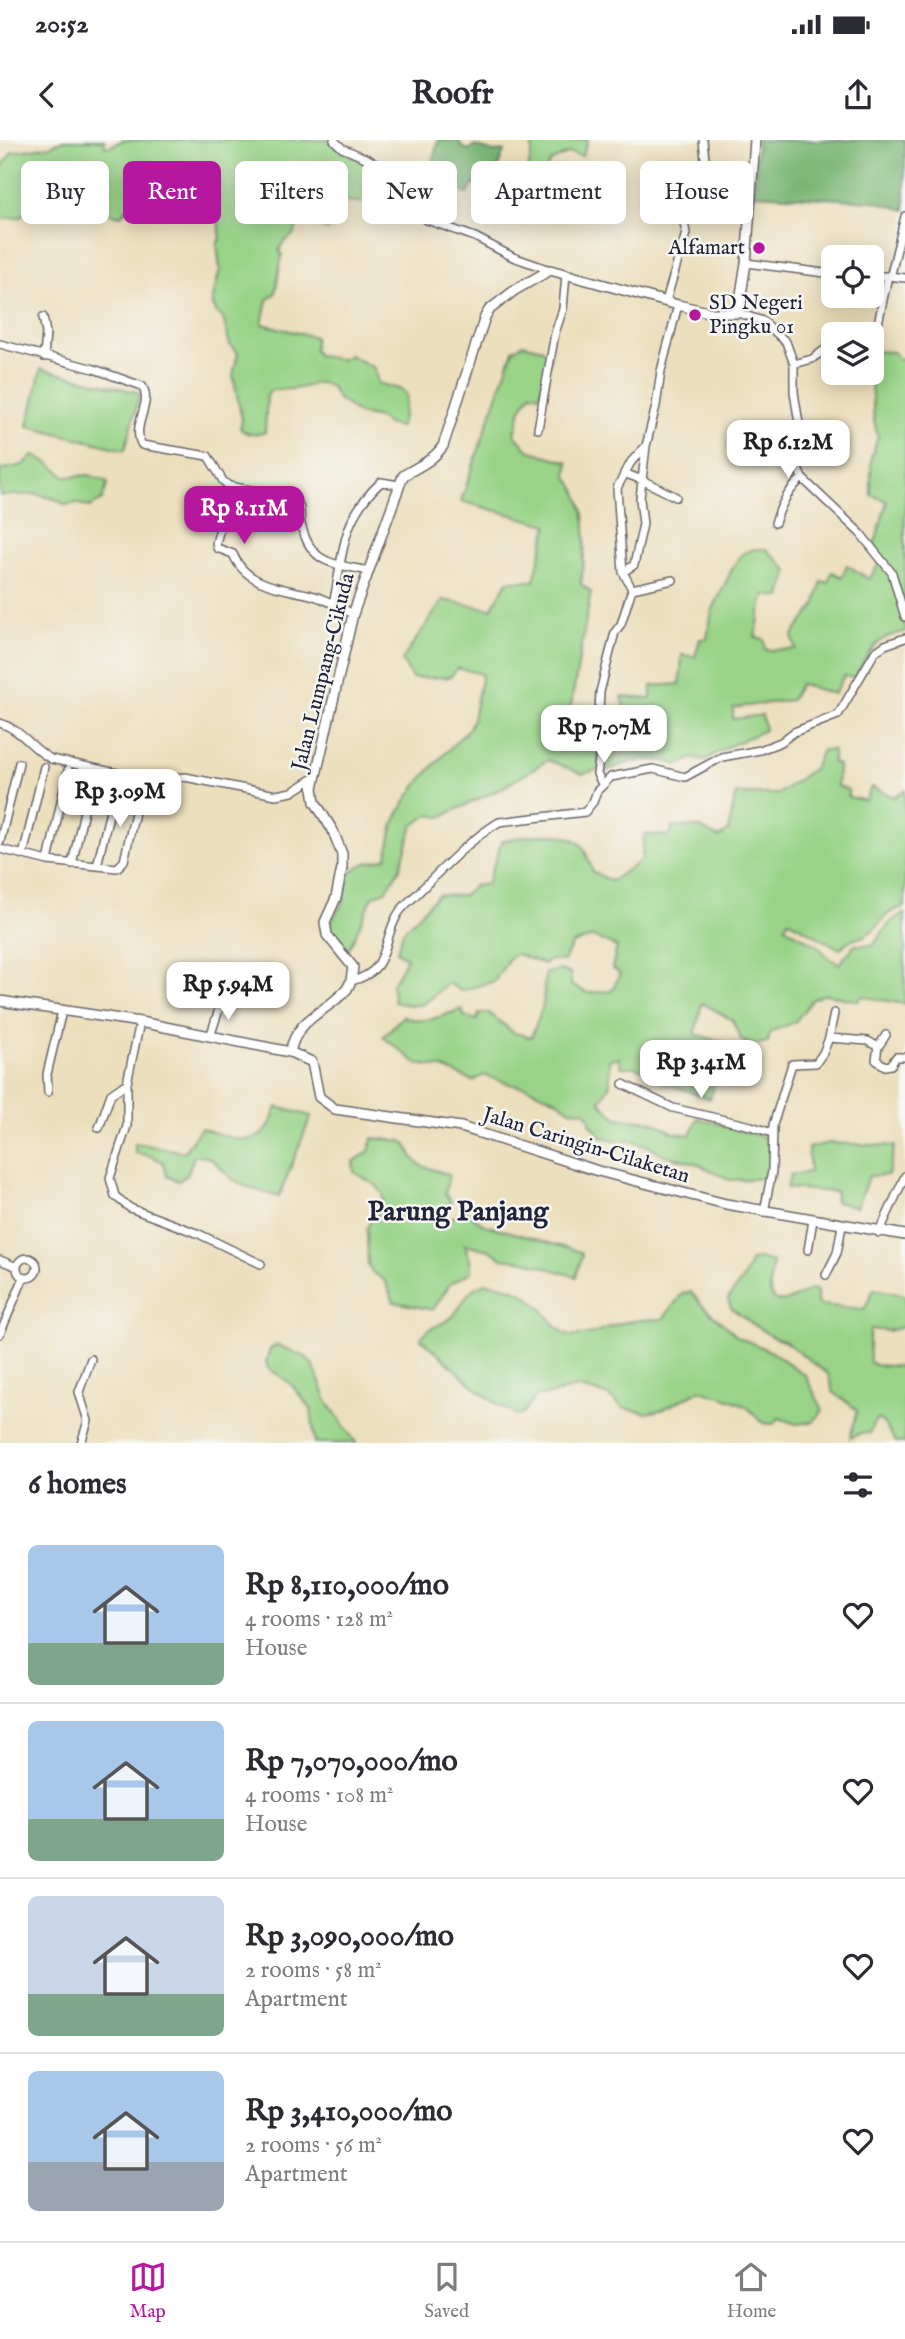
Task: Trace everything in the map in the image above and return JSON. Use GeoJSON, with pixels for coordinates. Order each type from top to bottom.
{"type":"FeatureCollection","features":[{"type":"Feature","properties":{"kind":"street"},"geometry":{"type":"LineString","coordinates":[[334,140],[342,148],[370,160],[396,181],[427,220],[475,237],[513,257],[550,270],[712,313],[738,313],[754,317],[775,331],[786,342],[794,363],[794,392],[801,436],[796,464],[802,478],[860,533],[892,573],[905,617]]}},
{"type":"Feature","properties":{"kind":"street"},"geometry":{"type":"LineString","coordinates":[[666,301],[686,233],[681,208],[690,185],[703,175],[706,168],[703,140]]}},
{"type":"Feature","properties":{"kind":"street"},"geometry":{"type":"LineString","coordinates":[[753,162],[755,140]]}},
{"type":"Feature","properties":{"kind":"street"},"geometry":{"type":"LineString","coordinates":[[878,322],[905,216]]}},
{"type":"Feature","properties":{"kind":"street"},"geometry":{"type":"LineString","coordinates":[[738,313],[748,224]]}},
{"type":"Feature","properties":{"kind":"street"},"geometry":{"type":"LineString","coordinates":[[746,263],[821,272]]}},
{"type":"Feature","properties":{"kind":"street"},"geometry":{"type":"LineString","coordinates":[[333,605],[344,539],[353,514],[381,482],[399,485],[403,476],[436,456],[443,446],[489,310],[515,290],[550,270]]}},
{"type":"Feature","properties":{"kind":"street"},"geometry":{"type":"LineString","coordinates":[[538,429],[555,333],[563,309],[566,274]]}},
{"type":"Feature","properties":{"kind":"street"},"geometry":{"type":"LineString","coordinates":[[884,276],[905,278]]}},
{"type":"Feature","properties":{"kind":"street"},"geometry":{"type":"LineString","coordinates":[[624,572],[634,565],[640,540],[643,524],[640,499],[646,446],[678,305]]}},
{"type":"Feature","properties":{"kind":"street"},"geometry":{"type":"LineString","coordinates":[[43,317],[46,332],[44,357]]}},
{"type":"Feature","properties":{"kind":"street"},"geometry":{"type":"LineString","coordinates":[[0,344],[94,369],[142,386],[146,392],[138,430],[139,442],[145,446],[208,456],[229,486],[295,498],[300,504],[302,526],[314,553],[320,558],[368,571]]}},
{"type":"Feature","properties":{"kind":"street"},"geometry":{"type":"LineString","coordinates":[[794,363],[812,359],[821,352]]}},
{"type":"Feature","properties":{"kind":"street"},"geometry":{"type":"LineString","coordinates":[[602,784],[597,774],[602,738],[598,710],[600,692],[615,632],[621,624],[632,589],[624,572],[617,488],[624,473],[646,446]]}},
{"type":"Feature","properties":{"kind":"street"},"geometry":{"type":"LineString","coordinates":[[624,473],[676,497]]}},
{"type":"Feature","properties":{"kind":"street"},"geometry":{"type":"LineString","coordinates":[[775,523],[782,503],[802,478]]}},
{"type":"Feature","properties":{"kind":"street","name":"Jalan Lumpang–Cikuda"},"geometry":{"type":"LineString","coordinates":[[351,981],[353,967],[327,935],[325,922],[336,898],[342,854],[333,831],[315,802],[314,778],[327,733],[353,614],[399,485]]}},
{"type":"Feature","properties":{"kind":"street"},"geometry":{"type":"LineString","coordinates":[[229,486],[217,548],[233,554],[237,565],[250,578],[294,593],[307,594],[353,614]]}},
{"type":"Feature","properties":{"kind":"street"},"geometry":{"type":"LineString","coordinates":[[632,589],[673,580]]}},
{"type":"Feature","properties":{"kind":"street"},"geometry":{"type":"LineString","coordinates":[[0,1001],[140,1022],[290,1052],[295,1033],[342,995],[351,981],[363,978],[378,967],[398,913],[487,829],[499,822],[585,812],[602,784],[618,775],[647,769],[685,777],[714,760],[760,750],[788,738],[794,732],[833,718],[842,711],[875,652],[885,645],[905,638]]}},
{"type":"Feature","properties":{"kind":"street"},"geometry":{"type":"LineString","coordinates":[[0,723],[19,732],[51,759],[150,780]]}},
{"type":"Feature","properties":{"kind":"street"},"geometry":{"type":"LineString","coordinates":[[0,842],[19,763]]}},
{"type":"Feature","properties":{"kind":"street"},"geometry":{"type":"LineString","coordinates":[[23,855],[44,767]]}},
{"type":"Feature","properties":{"kind":"street"},"geometry":{"type":"LineString","coordinates":[[48,861],[68,770]]}},
{"type":"Feature","properties":{"kind":"street"},"geometry":{"type":"LineString","coordinates":[[72,864],[92,776],[101,775],[142,783],[184,777],[284,795],[314,778]]}},
{"type":"Feature","properties":{"kind":"street"},"geometry":{"type":"LineString","coordinates":[[97,866],[117,785]]}},
{"type":"Feature","properties":{"kind":"street"},"geometry":{"type":"LineString","coordinates":[[0,849],[48,861],[117,868],[124,861],[140,790]]}},
{"type":"Feature","properties":{"kind":"street"},"geometry":{"type":"LineString","coordinates":[[210,1037],[222,1000]]}},
{"type":"Feature","properties":{"kind":"street"},"geometry":{"type":"LineString","coordinates":[[48,1093],[47,1074],[62,1011]]}},
{"type":"Feature","properties":{"kind":"street"},"geometry":{"type":"LineString","coordinates":[[764,1212],[772,1171],[772,1133],[792,1064],[816,1063],[829,1038],[834,1013]]}},
{"type":"Feature","properties":{"kind":"street"},"geometry":{"type":"LineString","coordinates":[[140,1022],[127,1083],[127,1126],[110,1178],[115,1196],[130,1208],[199,1234],[261,1264]]}},
{"type":"Feature","properties":{"kind":"street"},"geometry":{"type":"LineString","coordinates":[[886,1035],[878,1047],[876,1059],[885,1066],[891,1065],[896,1057],[905,1057]]}},
{"type":"Feature","properties":{"kind":"street"},"geometry":{"type":"LineString","coordinates":[[829,1038],[868,1041],[878,1047]]}},
{"type":"Feature","properties":{"kind":"street","name":"Jalan Caringin–Cilaketan"},"geometry":{"type":"LineString","coordinates":[[290,1052],[312,1062],[318,1097],[335,1109],[461,1127],[598,1171],[764,1212],[905,1236]]}},
{"type":"Feature","properties":{"kind":"street"},"geometry":{"type":"LineString","coordinates":[[99,1128],[111,1094],[127,1083]]}},
{"type":"Feature","properties":{"kind":"street"},"geometry":{"type":"LineString","coordinates":[[623,1084],[673,1108],[772,1133]]}},
{"type":"Feature","properties":{"kind":"street"},"geometry":{"type":"LineString","coordinates":[[879,1233],[905,1176]]}},
{"type":"Feature","properties":{"kind":"street"},"geometry":{"type":"LineString","coordinates":[[808,1250],[813,1220]]}},
{"type":"Feature","properties":{"kind":"street"},"geometry":{"type":"LineString","coordinates":[[825,1275],[837,1253],[842,1226]]}},
{"type":"Feature","properties":{"kind":"street"},"geometry":{"type":"LineString","coordinates":[[0,1260],[17,1267],[24,1277],[30,1277],[37,1268],[35,1261],[29,1258],[22,1259],[17,1267]]}},
{"type":"Feature","properties":{"kind":"street"},"geometry":{"type":"LineString","coordinates":[[1,1330],[24,1277]]}},
{"type":"Feature","properties":{"kind":"street"},"geometry":{"type":"LineString","coordinates":[[81,1443],[88,1421],[79,1392],[91,1359]]}},
{"type":"Feature","properties":{"kind":"green space"},"geometry":{"type":"Polygon","coordinates":[[[63,140],[105,140],[104,146],[109,147],[123,140],[330,140],[330,143],[366,161],[362,161],[362,202],[348,202],[348,161],[235,161],[235,224],[298,224],[294,234],[282,244],[279,251],[282,255],[275,294],[267,300],[262,324],[315,337],[314,350],[318,355],[341,360],[349,355],[374,368],[378,383],[402,390],[407,395],[401,426],[359,414],[338,399],[331,387],[317,383],[296,389],[271,390],[267,396],[265,432],[252,434],[242,430],[233,375],[238,353],[230,345],[223,318],[216,312],[212,302],[220,269],[217,245],[221,237],[218,224],[221,224],[221,161],[123,161],[123,213],[120,216],[109,213],[109,161],[21,161],[21,217],[0,219],[0,170],[12,152],[50,146],[63,140]]]}},
{"type":"Feature","properties":{"kind":"green space"},"geometry":{"type":"Polygon","coordinates":[[[438,140],[460,140],[460,146],[468,150],[475,146],[494,152],[504,151],[500,161],[471,161],[471,188],[468,194],[457,190],[457,161],[433,161],[438,140]]]}},
{"type":"Feature","properties":{"kind":"green space"},"geometry":{"type":"Polygon","coordinates":[[[518,140],[588,140],[582,156],[569,153],[552,161],[530,161],[533,145],[518,140]]]}},
{"type":"Feature","properties":{"kind":"green space"},"geometry":{"type":"Polygon","coordinates":[[[757,140],[905,140],[905,210],[874,201],[754,194],[757,140]]]}},
{"type":"Feature","properties":{"kind":"green space"},"geometry":{"type":"Polygon","coordinates":[[[316,224],[331,224],[328,230],[316,224]]]}},
{"type":"Feature","properties":{"kind":"green space"},"geometry":{"type":"Polygon","coordinates":[[[523,344],[543,349],[551,355],[540,395],[531,393],[521,409],[515,435],[528,450],[568,462],[567,476],[581,502],[584,515],[585,542],[581,584],[591,592],[569,716],[603,731],[598,770],[582,774],[548,760],[502,788],[441,817],[428,815],[413,826],[400,868],[386,891],[373,896],[348,951],[332,937],[330,927],[343,901],[348,877],[362,865],[387,857],[394,824],[408,797],[469,728],[482,674],[458,668],[450,677],[412,678],[402,660],[443,600],[491,609],[508,581],[534,581],[548,525],[461,501],[513,350],[523,344]]]}},
{"type":"Feature","properties":{"kind":"green space"},"geometry":{"type":"Polygon","coordinates":[[[884,352],[894,352],[899,360],[905,357],[905,632],[879,642],[855,678],[844,676],[834,694],[800,684],[791,700],[733,708],[733,719],[762,715],[765,730],[705,760],[693,758],[679,765],[659,760],[642,760],[606,771],[612,731],[626,713],[622,697],[651,699],[652,686],[680,684],[682,655],[695,657],[700,639],[707,639],[712,611],[734,565],[743,553],[766,549],[788,570],[781,597],[764,595],[755,637],[764,639],[766,650],[796,649],[792,636],[815,606],[822,581],[828,583],[832,572],[842,577],[847,565],[869,579],[882,559],[874,547],[887,501],[871,495],[871,458],[878,437],[871,385],[884,385],[884,352]]]}},
{"type":"Feature","properties":{"kind":"green space"},"geometry":{"type":"Polygon","coordinates":[[[41,369],[140,393],[125,450],[28,426],[41,369]]]}},
{"type":"Feature","properties":{"kind":"green space"},"geometry":{"type":"Polygon","coordinates":[[[34,455],[66,477],[89,475],[108,482],[102,500],[90,507],[76,503],[66,505],[36,494],[0,496],[0,470],[23,465],[34,455]]]}},
{"type":"Feature","properties":{"kind":"green space"},"geometry":{"type":"Polygon","coordinates":[[[822,750],[833,750],[833,763],[838,765],[837,786],[848,790],[848,797],[866,801],[871,787],[894,797],[905,790],[905,907],[893,911],[869,933],[847,942],[840,949],[788,920],[785,927],[818,946],[839,964],[855,945],[873,945],[890,923],[905,914],[905,1004],[861,996],[858,1001],[825,994],[813,999],[795,1022],[770,1032],[768,1042],[752,1045],[742,1041],[732,1020],[702,1003],[695,1034],[726,1043],[710,1099],[665,1083],[655,1073],[634,1067],[621,1067],[619,1058],[609,1059],[610,1084],[600,1102],[617,1118],[652,1121],[674,1133],[691,1135],[697,1118],[771,1139],[774,1178],[730,1180],[698,1164],[662,1154],[634,1141],[602,1137],[590,1123],[590,1117],[585,1111],[570,1110],[557,1100],[526,1087],[484,1075],[473,1081],[443,1068],[418,1064],[383,1037],[403,1016],[425,1020],[462,1009],[464,1016],[477,1020],[479,1013],[489,1013],[514,1033],[531,1037],[543,1006],[545,973],[560,970],[571,974],[571,985],[588,993],[612,991],[620,974],[612,968],[617,947],[593,937],[572,944],[564,961],[550,960],[544,964],[516,954],[509,958],[495,981],[461,991],[448,983],[420,1005],[394,1002],[392,984],[407,958],[397,951],[403,931],[438,895],[463,896],[474,886],[487,884],[502,841],[544,835],[575,840],[582,846],[593,872],[611,881],[642,860],[644,834],[669,836],[673,827],[698,827],[719,838],[728,831],[736,794],[778,794],[814,768],[822,750]]]}},
{"type":"Feature","properties":{"kind":"green space"},"geometry":{"type":"Polygon","coordinates":[[[277,1107],[311,1116],[279,1197],[241,1184],[207,1157],[194,1156],[187,1175],[178,1181],[167,1176],[163,1162],[135,1153],[135,1143],[184,1152],[201,1128],[236,1139],[254,1139],[268,1128],[277,1107]]]}},
{"type":"Feature","properties":{"kind":"green space"},"geometry":{"type":"Polygon","coordinates":[[[373,1138],[402,1141],[420,1165],[449,1175],[445,1194],[451,1201],[444,1217],[450,1218],[469,1212],[482,1224],[581,1252],[576,1277],[526,1261],[502,1258],[489,1250],[465,1244],[471,1272],[450,1284],[433,1310],[394,1302],[384,1280],[372,1272],[368,1265],[367,1229],[371,1219],[376,1217],[383,1194],[377,1186],[354,1172],[353,1162],[369,1151],[373,1138]]]}},
{"type":"Feature","properties":{"kind":"green space"},"geometry":{"type":"Polygon","coordinates":[[[829,1143],[895,1146],[888,1175],[869,1176],[856,1207],[835,1202],[836,1192],[787,1188],[790,1175],[810,1172],[808,1148],[829,1143]]]}},
{"type":"Feature","properties":{"kind":"green space"},"geometry":{"type":"Polygon","coordinates":[[[751,1260],[773,1262],[770,1291],[776,1301],[792,1299],[813,1289],[817,1291],[817,1302],[820,1305],[862,1309],[874,1289],[905,1295],[905,1326],[889,1331],[871,1329],[869,1339],[870,1362],[875,1365],[905,1367],[905,1443],[896,1442],[878,1419],[870,1433],[861,1433],[850,1438],[857,1410],[833,1392],[828,1374],[784,1341],[774,1338],[731,1308],[728,1299],[744,1277],[751,1260]]]}},
{"type":"Feature","properties":{"kind":"green space"},"geometry":{"type":"Polygon","coordinates":[[[486,1283],[509,1287],[522,1293],[534,1301],[558,1328],[572,1335],[590,1333],[630,1321],[663,1319],[682,1294],[691,1292],[738,1337],[772,1352],[805,1375],[823,1410],[813,1422],[796,1424],[779,1418],[769,1424],[762,1422],[749,1409],[738,1403],[700,1390],[662,1410],[646,1413],[623,1408],[607,1395],[575,1387],[537,1396],[522,1414],[517,1415],[491,1400],[421,1339],[427,1332],[452,1317],[473,1289],[486,1283]]]}},
{"type":"Feature","properties":{"kind":"green space"},"geometry":{"type":"Polygon","coordinates":[[[277,1345],[306,1357],[313,1365],[327,1401],[356,1443],[315,1443],[311,1409],[290,1383],[268,1368],[266,1361],[270,1349],[277,1345]]]}},
{"type":"Feature","properties":{"kind":"place","name":"Alfamart"},"geometry":{"type":"Point","coordinates":[759,248]}},
{"type":"Feature","properties":{"kind":"place","name":"SD Negeri Pingku 01"},"geometry":{"type":"Point","coordinates":[695,315]}},
{"type":"Feature","properties":{"kind":"district","name":"Parung Panjang"},"geometry":{"type":"Point","coordinates":[458,1212]}}]}
